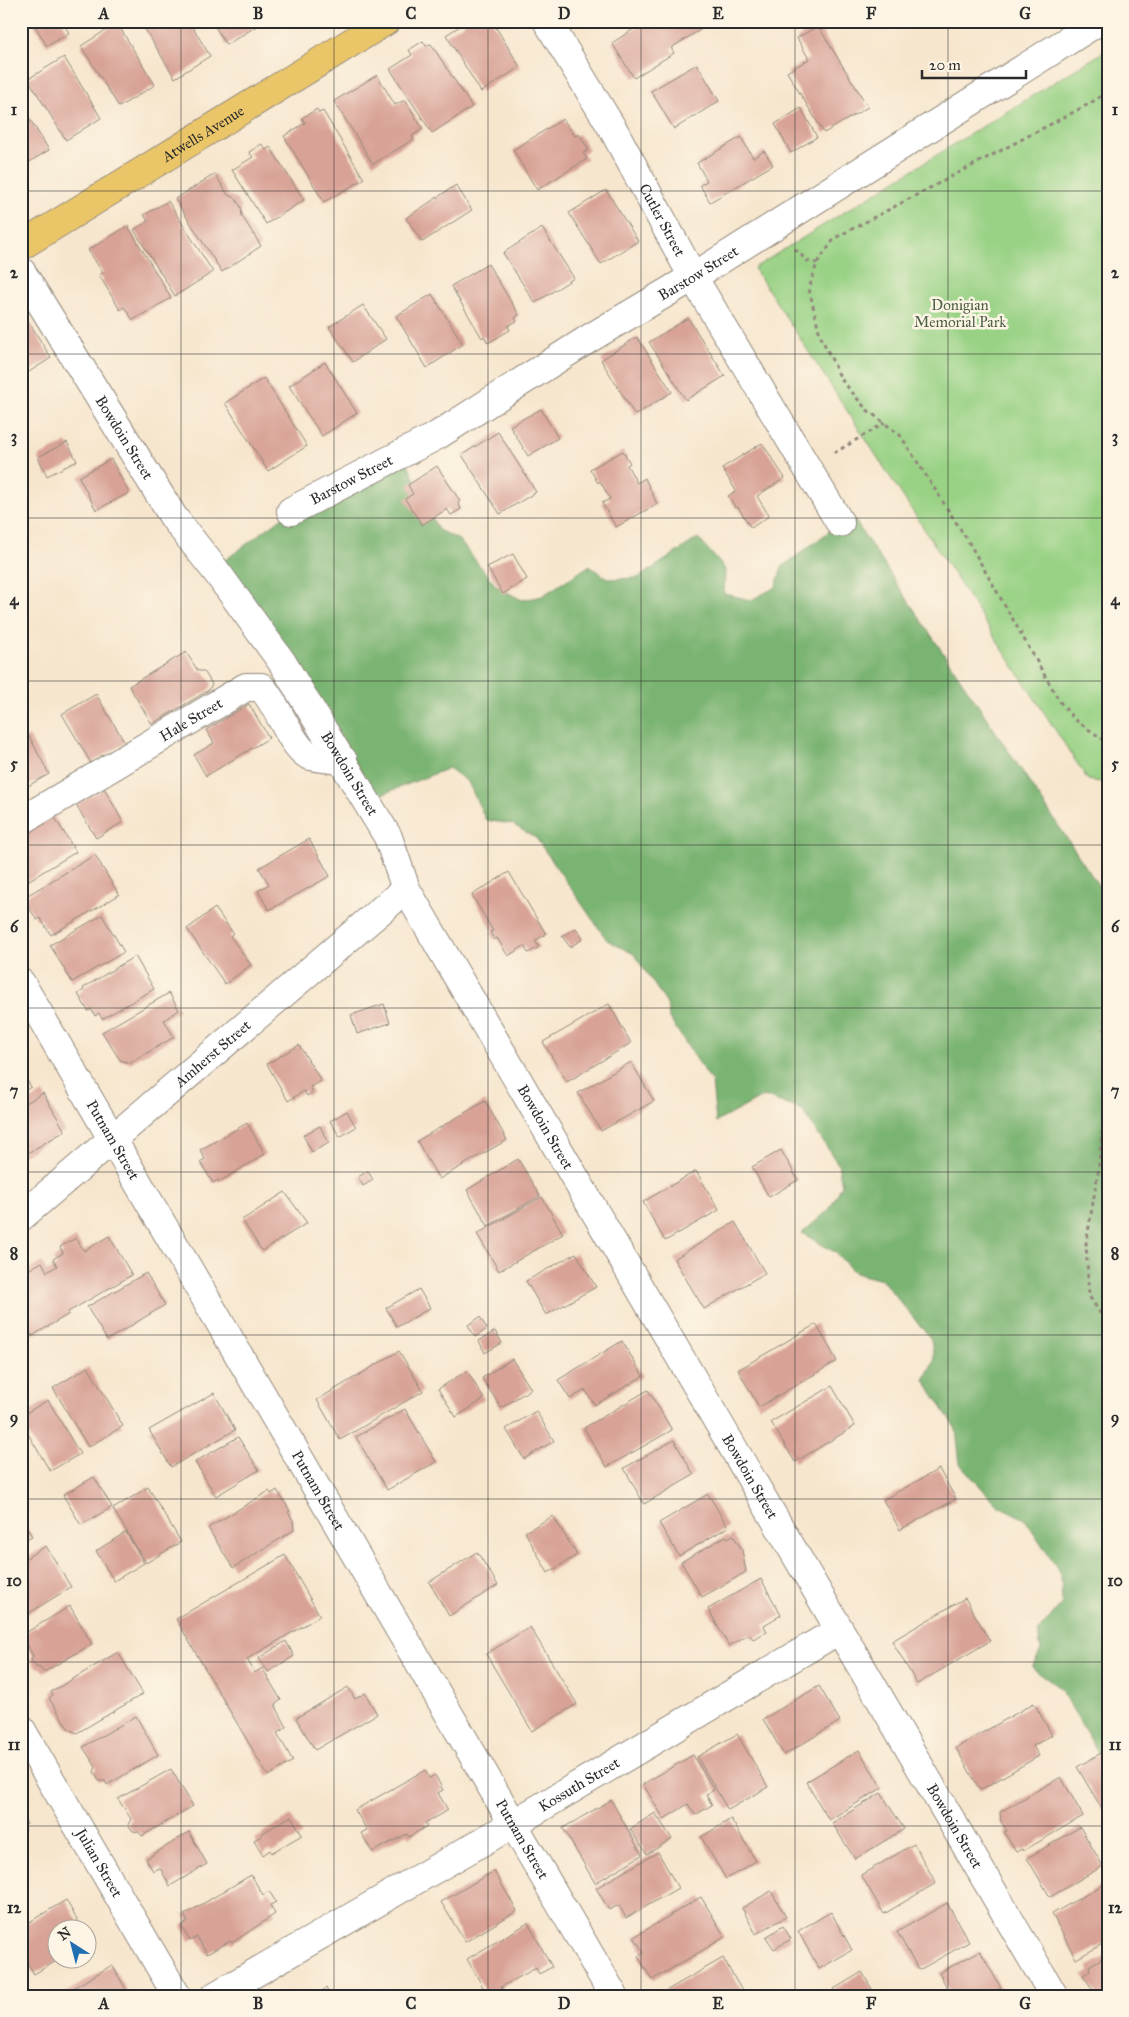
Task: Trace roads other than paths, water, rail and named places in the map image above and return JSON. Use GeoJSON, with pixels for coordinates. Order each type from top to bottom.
{"type":"FeatureCollection","features":[{"type":"Feature","properties":{"kind":"main road","name":"Atwells Avenue"},"geometry":{"type":"LineString","coordinates":[[21,246],[386,21]]}},
{"type":"Feature","properties":{"kind":"street","name":"Cutler Street"},"geometry":{"type":"LineString","coordinates":[[547,21],[614,131],[693,277],[840,523]]}},
{"type":"Feature","properties":{"kind":"street","name":"Barstow Street"},"geometry":{"type":"LineString","coordinates":[[292,511],[438,435],[590,338],[693,277],[1099,21]]}},
{"type":"Feature","properties":{"kind":"street","name":"Bowdoin Street"},"geometry":{"type":"LineString","coordinates":[[21,271],[174,518],[216,571],[282,662],[343,760],[388,837],[406,889],[838,1630],[1054,1996]]}},
{"type":"Feature","properties":{"kind":"street","name":"Hale Street"},"geometry":{"type":"LineString","coordinates":[[21,821],[246,687],[261,687],[270,696],[296,742],[308,755],[343,760]]}},
{"type":"Feature","properties":{"kind":"street","name":"Amherst Street"},"geometry":{"type":"LineString","coordinates":[[21,1217],[406,889]]}},
{"type":"Feature","properties":{"kind":"street","name":"Putnam Street"},"geometry":{"type":"LineString","coordinates":[[21,984],[614,1996]]}},
{"type":"Feature","properties":{"kind":"street","name":"Kossuth Street"},"geometry":{"type":"LineString","coordinates":[[215,1996],[513,1824],[838,1630]]}},
{"type":"Feature","properties":{"kind":"street","name":"Julian Street"},"geometry":{"type":"LineString","coordinates":[[21,1729],[177,1996]]}},
{"type":"Feature","properties":{"kind":"park label","name":"Donigian Memorial Park"},"geometry":{"type":"Point","coordinates":[960,314]}}]}
